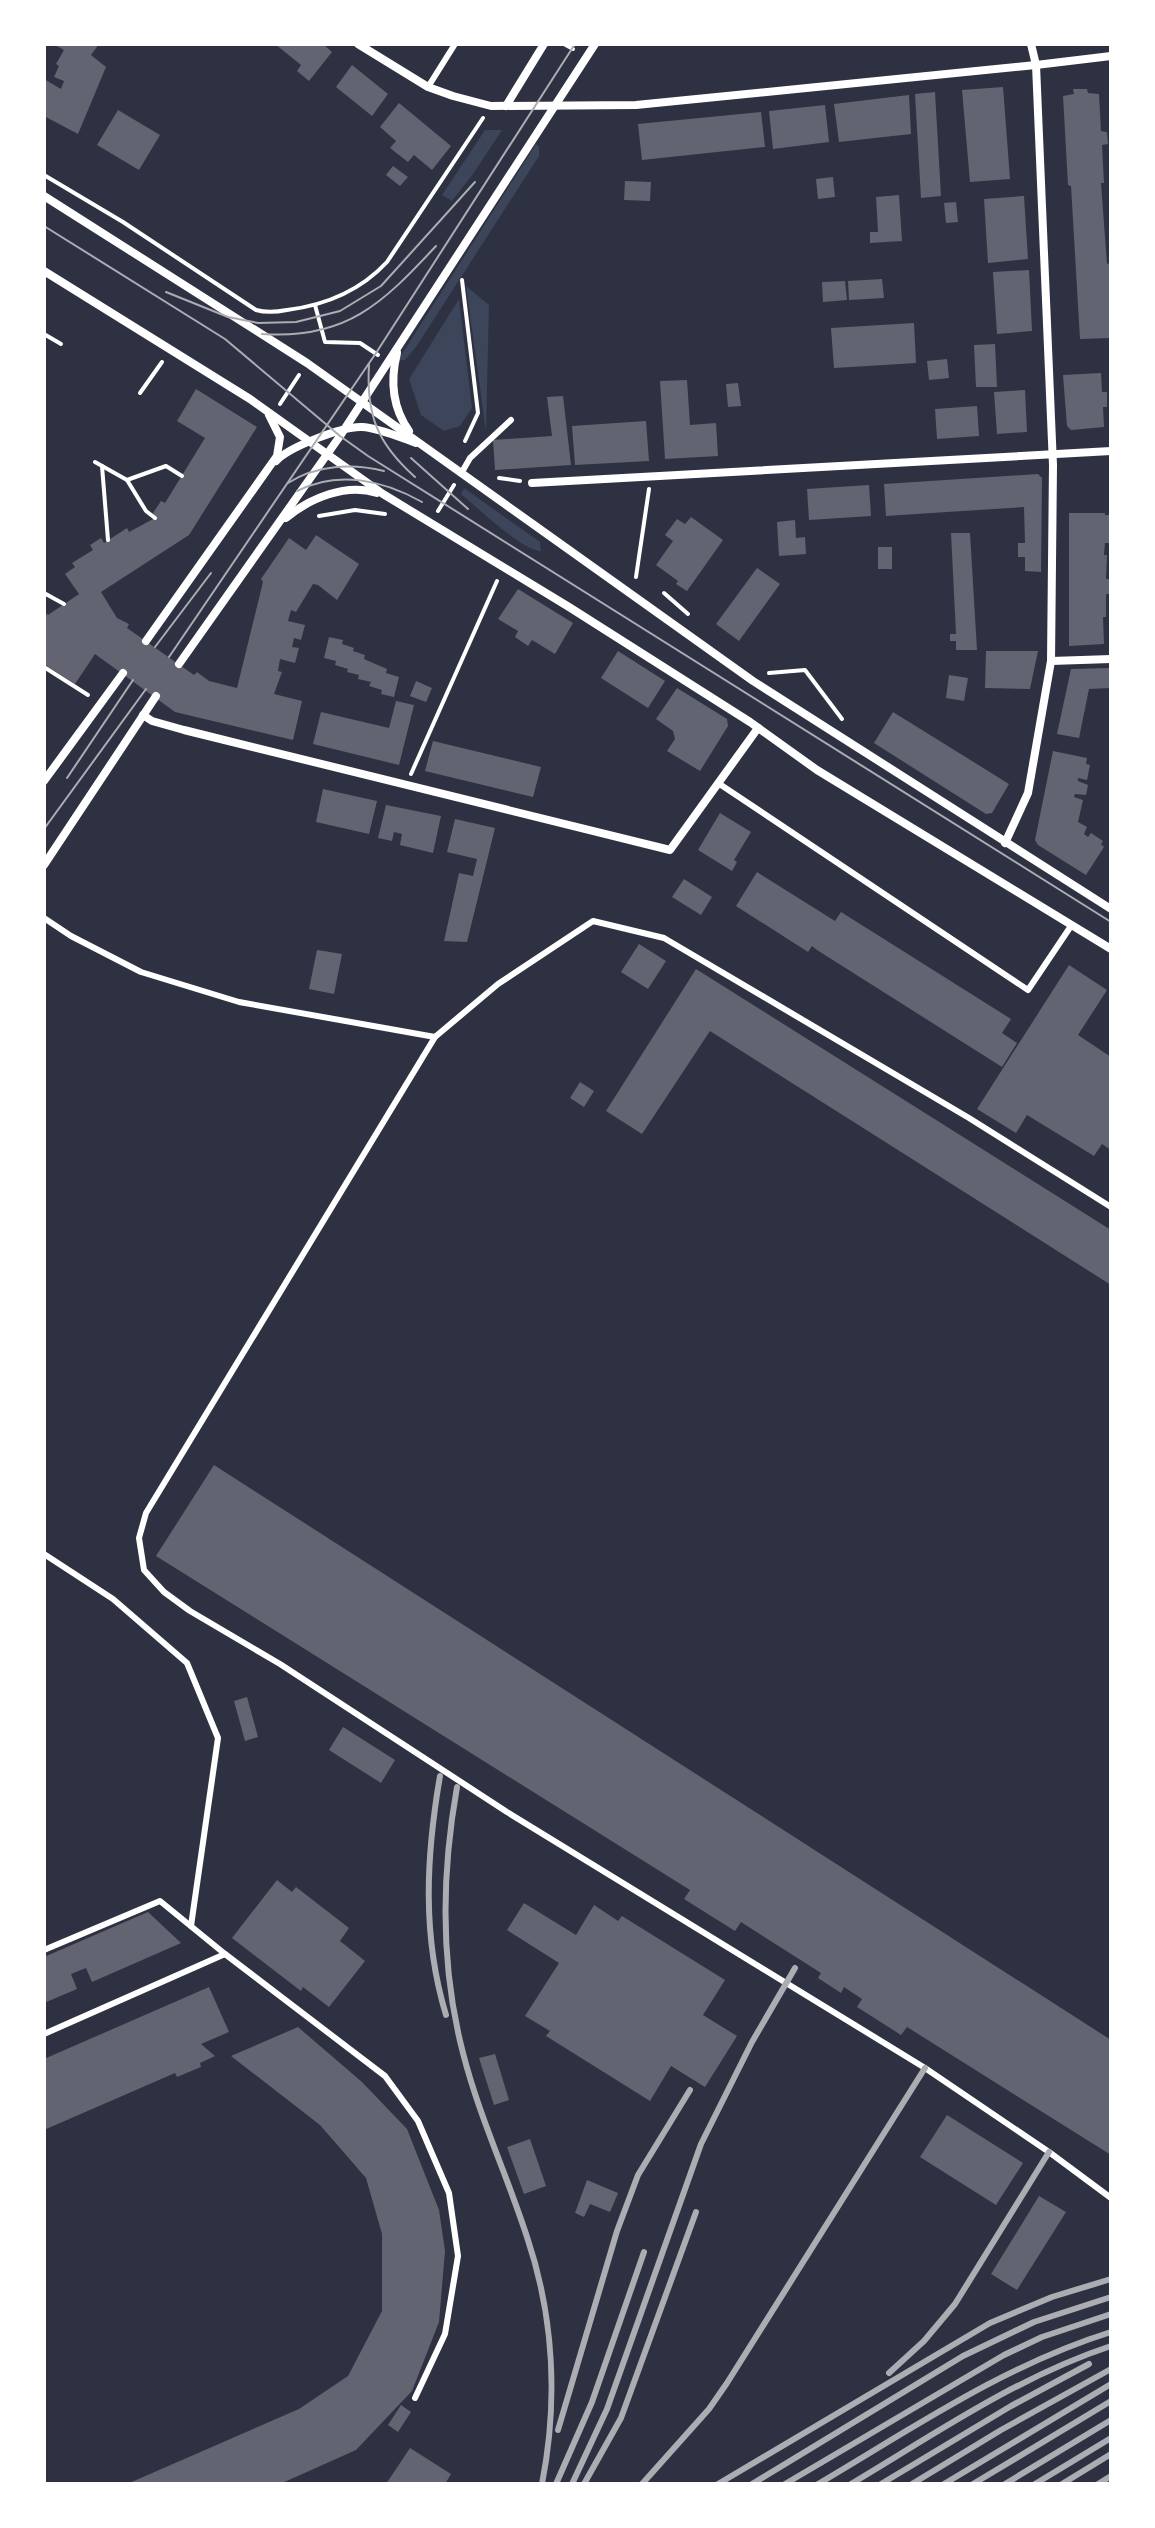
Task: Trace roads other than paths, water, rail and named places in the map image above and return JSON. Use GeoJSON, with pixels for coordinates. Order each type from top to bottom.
{"type":"FeatureCollection","features":[{"type":"Feature","properties":{"kind":"street"},"geometry":{"type":"LineString","coordinates":[[358,44],[428,87],[453,96],[491,106],[553,107],[636,105],[1111,56]]}},
{"type":"Feature","properties":{"kind":"street"},"geometry":{"type":"LineString","coordinates":[[506,106],[544,44]]}},
{"type":"Feature","properties":{"kind":"street"},"geometry":{"type":"LineString","coordinates":[[179,664],[344,430],[595,44]]}},
{"type":"Feature","properties":{"kind":"street"},"geometry":{"type":"LineString","coordinates":[[1005,843],[1028,793],[1051,661],[1052,453],[1036,65],[1031,44]]}},
{"type":"Feature","properties":{"kind":"street"},"geometry":{"type":"LineString","coordinates":[[44,196],[307,363],[753,681],[1111,909]]}},
{"type":"Feature","properties":{"kind":"street"},"geometry":{"type":"LineString","coordinates":[[44,271],[264,409],[383,494],[569,607],[758,728],[817,770],[1111,949]]}},
{"type":"Feature","properties":{"kind":"street"},"geometry":{"type":"LineString","coordinates":[[400,344],[394,368],[393,394],[405,426],[424,445]]}},
{"type":"Feature","properties":{"kind":"street"},"geometry":{"type":"LineString","coordinates":[[146,641],[277,456],[280,437],[264,409]]}},
{"type":"Feature","properties":{"kind":"street"},"geometry":{"type":"LineString","coordinates":[[272,465],[290,449],[344,430],[366,427],[424,445]]}},
{"type":"Feature","properties":{"kind":"street"},"geometry":{"type":"LineString","coordinates":[[532,483],[1111,451]]}},
{"type":"Feature","properties":{"kind":"street"},"geometry":{"type":"LineString","coordinates":[[274,530],[298,508],[322,497],[351,490],[383,494]]}},
{"type":"Feature","properties":{"kind":"street"},"geometry":{"type":"LineString","coordinates":[[1051,661],[1111,659]]}},
{"type":"Feature","properties":{"kind":"street"},"geometry":{"type":"LineString","coordinates":[[44,781],[123,673]]}},
{"type":"Feature","properties":{"kind":"street"},"geometry":{"type":"LineString","coordinates":[[44,865],[156,696]]}},
{"type":"Feature","properties":{"kind":"street"},"geometry":{"type":"LineString","coordinates":[[143,715],[152,721],[184,730],[670,850],[758,728]]}},
{"type":"Feature","properties":{"kind":"lane"},"geometry":{"type":"LineString","coordinates":[[428,87],[455,44]]}},
{"type":"Feature","properties":{"kind":"lane"},"geometry":{"type":"LineString","coordinates":[[462,472],[470,458],[511,420]]}},
{"type":"Feature","properties":{"kind":"lane"},"geometry":{"type":"LineString","coordinates":[[718,783],[1028,990],[1071,926]]}},
{"type":"Feature","properties":{"kind":"lane"},"geometry":{"type":"LineString","coordinates":[[44,918],[71,936],[141,972],[239,1002],[435,1037]]}},
{"type":"Feature","properties":{"kind":"lane"},"geometry":{"type":"LineString","coordinates":[[1111,1207],[969,1118],[664,938],[593,921],[498,984],[435,1037],[146,1513],[139,1538],[144,1570],[164,1592],[190,1611],[280,1664],[507,1812],[925,2068],[1111,2198]]}},
{"type":"Feature","properties":{"kind":"lane"},"geometry":{"type":"LineString","coordinates":[[44,1554],[113,1599],[187,1663],[218,1738],[191,1926]]}},
{"type":"Feature","properties":{"kind":"lane"},"geometry":{"type":"LineString","coordinates":[[44,1950],[160,1901],[385,2076],[418,2121],[449,2193],[458,2256],[445,2334],[415,2398]]}},
{"type":"Feature","properties":{"kind":"lane"},"geometry":{"type":"LineString","coordinates":[[44,2034],[225,1954]]}},
{"type":"Feature","properties":{"kind":"tram line"},"geometry":{"type":"LineString","coordinates":[[169,657],[376,353],[575,44]]}},
{"type":"Feature","properties":{"kind":"tram line"},"geometry":{"type":"LineString","coordinates":[[166,292],[228,317],[258,323],[296,322],[340,311],[381,286],[475,182]]}},
{"type":"Feature","properties":{"kind":"tram line"},"geometry":{"type":"LineString","coordinates":[[44,226],[225,339],[368,456],[1111,922]]}},
{"type":"Feature","properties":{"kind":"tram line"},"geometry":{"type":"LineString","coordinates":[[262,334],[317,331],[361,314],[398,285],[436,246]]}},
{"type":"Feature","properties":{"kind":"tram line"},"geometry":{"type":"LineString","coordinates":[[369,364],[370,398],[377,427],[391,452],[415,477]]}},
{"type":"Feature","properties":{"kind":"tram line"},"geometry":{"type":"LineString","coordinates":[[411,458],[468,509]]}},
{"type":"Feature","properties":{"kind":"tram line"},"geometry":{"type":"LineString","coordinates":[[288,483],[310,472],[334,467],[384,471]]}},
{"type":"Feature","properties":{"kind":"tram line"},"geometry":{"type":"LineString","coordinates":[[297,491],[328,481],[360,480],[392,488],[422,502]]}},
{"type":"Feature","properties":{"kind":"tram line"},"geometry":{"type":"LineString","coordinates":[[155,647],[211,573]]}},
{"type":"Feature","properties":{"kind":"tram line"},"geometry":{"type":"LineString","coordinates":[[67,778],[133,680]]}},
{"type":"Feature","properties":{"kind":"tram line"},"geometry":{"type":"LineString","coordinates":[[44,829],[146,689]]}},
{"type":"Feature","properties":{"kind":"railway"},"geometry":{"type":"LineString","coordinates":[[440,1776],[429,1866],[429,1896],[433,1956],[446,2015]]}},
{"type":"Feature","properties":{"kind":"railway"},"geometry":{"type":"LineString","coordinates":[[457,1787],[446,1888],[450,1987],[463,2053],[527,2237],[543,2298],[551,2360],[551,2391],[542,2484]]}},
{"type":"Feature","properties":{"kind":"railway"},"geometry":{"type":"LineString","coordinates":[[572,2484],[607,2409],[701,2144],[752,2042],[795,1968]]}},
{"type":"Feature","properties":{"kind":"railway"},"geometry":{"type":"LineString","coordinates":[[642,2484],[709,2409],[727,2383],[925,2068]]}},
{"type":"Feature","properties":{"kind":"railway"},"geometry":{"type":"LineString","coordinates":[[558,2430],[617,2231],[638,2175],[690,2090]]}},
{"type":"Feature","properties":{"kind":"railway"},"geometry":{"type":"LineString","coordinates":[[889,2373],[924,2341],[955,2304],[1049,2152]]}},
{"type":"Feature","properties":{"kind":"railway"},"geometry":{"type":"LineString","coordinates":[[584,2484],[621,2418],[696,2212]]}},
{"type":"Feature","properties":{"kind":"railway"},"geometry":{"type":"LineString","coordinates":[[556,2484],[592,2402],[644,2252]]}},
{"type":"Feature","properties":{"kind":"railway"},"geometry":{"type":"LineString","coordinates":[[718,2484],[990,2323],[1052,2297],[1111,2279]]}},
{"type":"Feature","properties":{"kind":"railway"},"geometry":{"type":"LineString","coordinates":[[752,2484],[963,2356],[1034,2322],[1111,2297]]}},
{"type":"Feature","properties":{"kind":"railway"},"geometry":{"type":"LineString","coordinates":[[785,2484],[1004,2355],[1042,2337],[1111,2314]]}},
{"type":"Feature","properties":{"kind":"railway"},"geometry":{"type":"LineString","coordinates":[[818,2484],[997,2380],[1111,2332]]}},
{"type":"Feature","properties":{"kind":"railway"},"geometry":{"type":"LineString","coordinates":[[851,2484],[1010,2390],[1111,2346]]}},
{"type":"Feature","properties":{"kind":"railway"},"geometry":{"type":"LineString","coordinates":[[881,2484],[1011,2406],[1089,2364]]}},
{"type":"Feature","properties":{"kind":"railway"},"geometry":{"type":"LineString","coordinates":[[912,2484],[1111,2369]]}},
{"type":"Feature","properties":{"kind":"railway"},"geometry":{"type":"LineString","coordinates":[[944,2484],[1111,2384]]}},
{"type":"Feature","properties":{"kind":"railway"},"geometry":{"type":"LineString","coordinates":[[973,2484],[1111,2401]]}},
{"type":"Feature","properties":{"kind":"railway"},"geometry":{"type":"LineString","coordinates":[[1005,2484],[1111,2420]]}},
{"type":"Feature","properties":{"kind":"railway"},"geometry":{"type":"LineString","coordinates":[[1035,2484],[1111,2438]]}},
{"type":"Feature","properties":{"kind":"railway"},"geometry":{"type":"LineString","coordinates":[[1062,2484],[1111,2454]]}},
{"type":"Feature","properties":{"kind":"railway"},"geometry":{"type":"LineString","coordinates":[[1098,2484],[1111,2476]]}}]}
